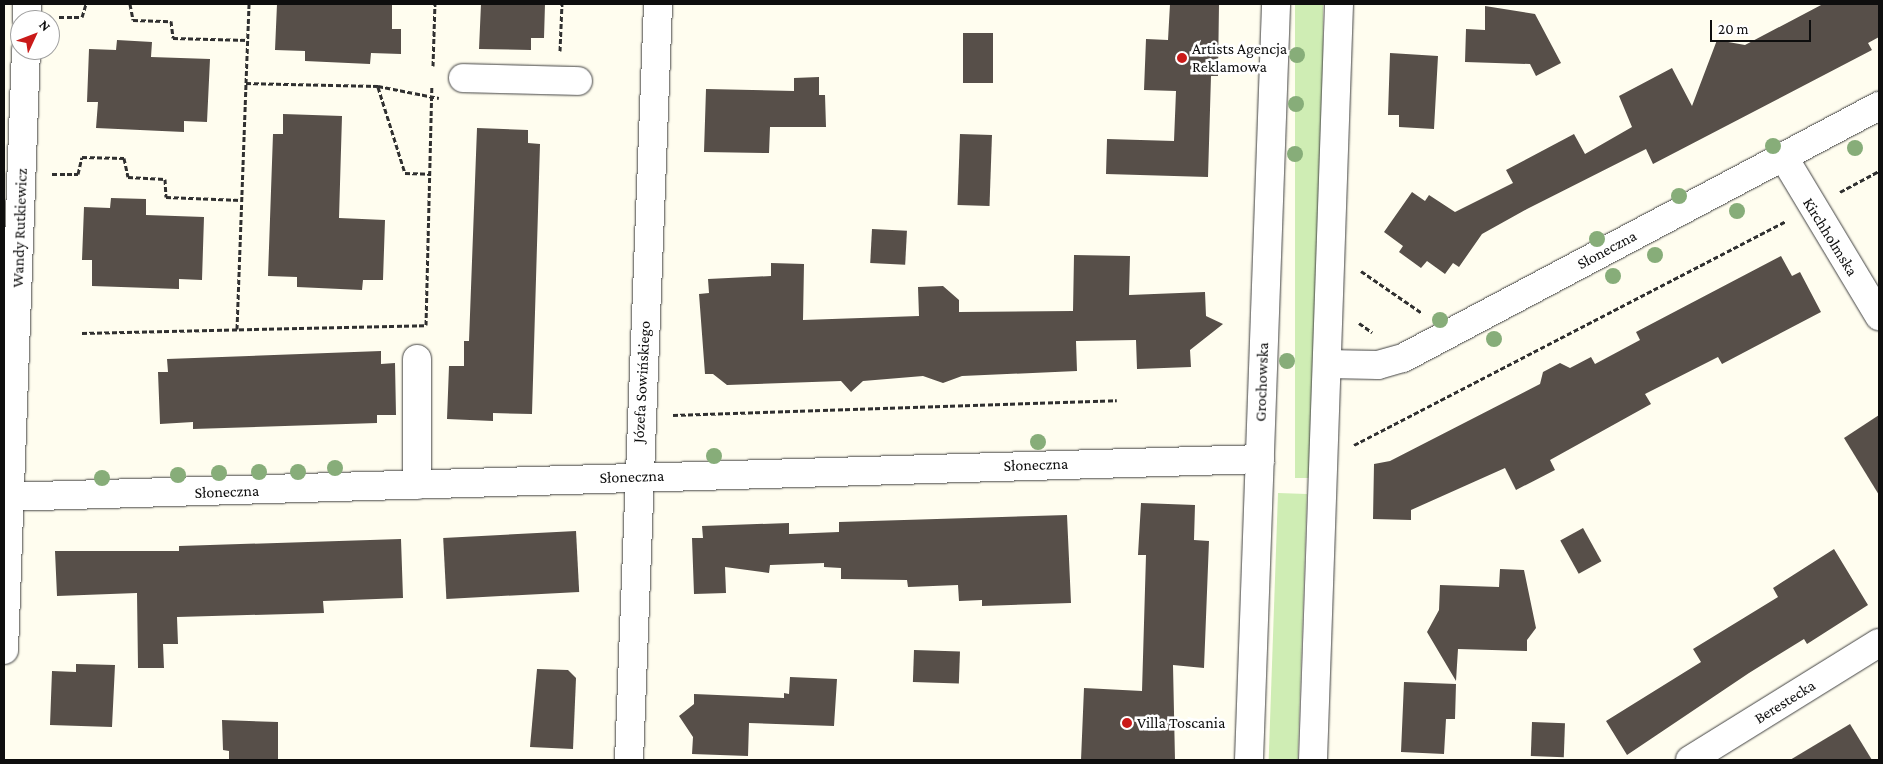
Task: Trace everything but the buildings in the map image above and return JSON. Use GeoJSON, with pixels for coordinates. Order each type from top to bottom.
{"type":"FeatureCollection","features":[{"type":"Feature","properties":{"kind":"street","name":"Józefa Sowińskiego"},"geometry":{"type":"LineString","coordinates":[[629,760],[638,477],[658,4]]}},
{"type":"Feature","properties":{"kind":"street","name":"Grochowska"},"geometry":{"type":"LineString","coordinates":[[1250,760],[1276,4]]}},
{"type":"Feature","properties":{"kind":"street"},"geometry":{"type":"LineString","coordinates":[[1313,760],[1339,4]]}},
{"type":"Feature","properties":{"kind":"street","name":"Wandy Rutkiewicz"},"geometry":{"type":"LineString","coordinates":[[4,650],[7,497],[26,60]]}},
{"type":"Feature","properties":{"kind":"street"},"geometry":{"type":"LineString","coordinates":[[457,88],[578,81]]}},
{"type":"Feature","properties":{"kind":"street","name":"Słoneczna"},"geometry":{"type":"LineString","coordinates":[[1327,364],[1378,365],[1403,358],[1879,106]]}},
{"type":"Feature","properties":{"kind":"street","name":"Kirchholmska"},"geometry":{"type":"LineString","coordinates":[[1783,156],[1811,208],[1879,316]]}},
{"type":"Feature","properties":{"kind":"street"},"geometry":{"type":"LineString","coordinates":[[417,359],[417,485]]}},
{"type":"Feature","properties":{"kind":"street","name":"Słoneczna"},"geometry":{"type":"LineString","coordinates":[[7,497],[1260,459]]}},
{"type":"Feature","properties":{"kind":"street","name":"Berestecka"},"geometry":{"type":"LineString","coordinates":[[1690,760],[1879,643]]}},
{"type":"Feature","properties":{"kind":"path"},"geometry":{"type":"LineString","coordinates":[[60,18],[82,17],[86,4]]}},
{"type":"Feature","properties":{"kind":"path"},"geometry":{"type":"LineString","coordinates":[[130,4],[132,20],[171,21],[173,38],[248,40]]}},
{"type":"Feature","properties":{"kind":"path"},"geometry":{"type":"LineString","coordinates":[[237,329],[249,4]]}},
{"type":"Feature","properties":{"kind":"path"},"geometry":{"type":"LineString","coordinates":[[433,70],[435,4]]}},
{"type":"Feature","properties":{"kind":"path"},"geometry":{"type":"LineString","coordinates":[[560,59],[562,4]]}},
{"type":"Feature","properties":{"kind":"path"},"geometry":{"type":"LineString","coordinates":[[82,333],[426,325],[432,79]]}},
{"type":"Feature","properties":{"kind":"path"},"geometry":{"type":"LineString","coordinates":[[246,83],[378,86],[432,98],[457,88]]}},
{"type":"Feature","properties":{"kind":"path"},"geometry":{"type":"LineString","coordinates":[[378,86],[405,173],[430,174]]}},
{"type":"Feature","properties":{"kind":"path"},"geometry":{"type":"LineString","coordinates":[[48,174],[78,174],[82,157],[124,158],[128,177],[165,179],[166,197],[242,200]]}},
{"type":"Feature","properties":{"kind":"path"},"geometry":{"type":"LineString","coordinates":[[1346,446],[1879,172]]}},
{"type":"Feature","properties":{"kind":"path"},"geometry":{"type":"LineString","coordinates":[[1359,269],[1429,318]]}},
{"type":"Feature","properties":{"kind":"path"},"geometry":{"type":"LineString","coordinates":[[641,416],[1117,400]]}},
{"type":"Feature","properties":{"kind":"green space"},"geometry":{"type":"Polygon","coordinates":[[[1295,4],[1323,4],[1323,478],[1295,478],[1295,4]]]}},
{"type":"Feature","properties":{"kind":"green space"},"geometry":{"type":"Polygon","coordinates":[[[1278,493],[1307,494],[1298,760],[1269,760],[1278,493]]]}},
{"type":"Feature","properties":{"kind":"place","name":"Artists Agencja Reklamowa"},"geometry":{"type":"Point","coordinates":[1182,58]}},
{"type":"Feature","properties":{"kind":"place","name":"Villa Toscania"},"geometry":{"type":"Point","coordinates":[1127,723]}}]}
